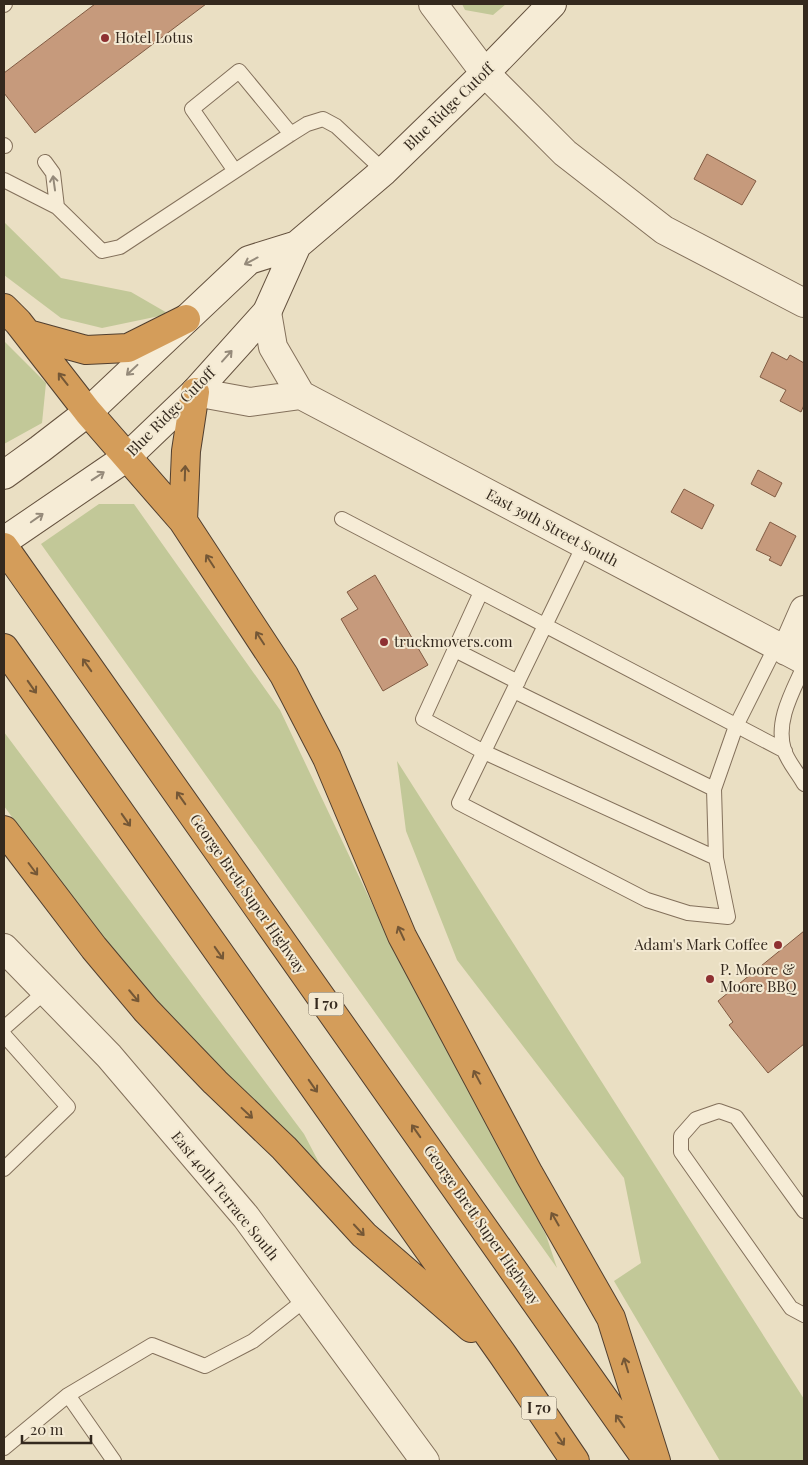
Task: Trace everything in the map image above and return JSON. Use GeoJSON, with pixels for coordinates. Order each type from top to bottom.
{"type":"FeatureCollection","features":[{"type":"Feature","properties":{"kind":"highway"},"geometry":{"type":"LineString","coordinates":[[4,308],[28,334],[88,412],[183,521],[284,675],[327,758],[402,936],[529,1174],[611,1318],[656,1461]]}},
{"type":"Feature","properties":{"kind":"highway"},"geometry":{"type":"LineString","coordinates":[[28,334],[86,350],[128,348],[186,319]]}},
{"type":"Feature","properties":{"kind":"highway"},"geometry":{"type":"LineString","coordinates":[[183,521],[186,450],[195,392]]}},
{"type":"Feature","properties":{"kind":"highway","name":"George Brett Super Highway"},"geometry":{"type":"LineString","coordinates":[[4,547],[648,1461]]}},
{"type":"Feature","properties":{"kind":"highway","name":"I 70"},"geometry":{"type":"LineString","coordinates":[[4,648],[503,1355],[575,1461]]}},
{"type":"Feature","properties":{"kind":"highway"},"geometry":{"type":"LineString","coordinates":[[4,830],[94,948],[153,1018],[215,1082],[284,1148],[364,1235],[503,1355]]}},
{"type":"Feature","properties":{"kind":"street"},"geometry":{"type":"LineString","coordinates":[[433,4],[485,73],[565,153],[664,230],[804,303]]}},
{"type":"Feature","properties":{"kind":"street","name":"Blue Ridge Cutoff"},"geometry":{"type":"LineString","coordinates":[[4,475],[88,412],[249,260],[297,245],[384,171],[485,73],[552,4]]}},
{"type":"Feature","properties":{"kind":"street","name":"Blue Ridge Cutoff"},"geometry":{"type":"LineString","coordinates":[[4,541],[127,457],[195,392],[267,312],[297,245]]}},
{"type":"Feature","properties":{"kind":"street"},"geometry":{"type":"LineString","coordinates":[[195,392],[250,402],[300,395],[273,347],[267,312]]}},
{"type":"Feature","properties":{"kind":"street","name":"East 39th Street South"},"geometry":{"type":"LineString","coordinates":[[300,395],[793,656]]}},
{"type":"Feature","properties":{"kind":"street"},"geometry":{"type":"LineString","coordinates":[[793,656],[804,610]]}},
{"type":"Feature","properties":{"kind":"street","name":"East 40th Terrace South"},"geometry":{"type":"LineString","coordinates":[[4,950],[108,1056],[240,1210],[425,1461]]}},
{"type":"Feature","properties":{"kind":"lane"},"geometry":{"type":"LineString","coordinates":[[235,171],[192,109],[239,71],[291,134]]}},
{"type":"Feature","properties":{"kind":"lane"},"geometry":{"type":"LineString","coordinates":[[4,180],[57,206],[102,251],[120,247],[291,134],[307,124],[323,119],[336,126],[384,171]]}},
{"type":"Feature","properties":{"kind":"lane"},"geometry":{"type":"LineString","coordinates":[[45,162],[53,173],[57,206]]}},
{"type":"Feature","properties":{"kind":"lane"},"geometry":{"type":"LineString","coordinates":[[342,519],[784,751]]}},
{"type":"Feature","properties":{"kind":"lane"},"geometry":{"type":"LineString","coordinates":[[584,546],[459,804],[647,900],[688,913],[728,916],[716,858],[714,789],[736,726],[793,656]]}},
{"type":"Feature","properties":{"kind":"lane"},"geometry":{"type":"LineString","coordinates":[[481,592],[423,719],[484,752],[716,858]]}},
{"type":"Feature","properties":{"kind":"lane"},"geometry":{"type":"LineString","coordinates":[[455,650],[516,687],[714,789]]}},
{"type":"Feature","properties":{"kind":"lane"},"geometry":{"type":"LineString","coordinates":[[793,656],[782,728],[784,751],[804,784]]}},
{"type":"Feature","properties":{"kind":"lane"},"geometry":{"type":"LineString","coordinates":[[4,1028],[46,992]]}},
{"type":"Feature","properties":{"kind":"lane"},"geometry":{"type":"LineString","coordinates":[[4,1035],[68,1106],[4,1169]]}},
{"type":"Feature","properties":{"kind":"lane"},"geometry":{"type":"LineString","coordinates":[[804,1211],[736,1117],[719,1111],[696,1119],[681,1136],[681,1152],[791,1308],[804,1315]]}},
{"type":"Feature","properties":{"kind":"lane"},"geometry":{"type":"LineString","coordinates":[[4,1448],[68,1395],[152,1346],[205,1366],[253,1341],[306,1299]]}},
{"type":"Feature","properties":{"kind":"lane"},"geometry":{"type":"LineString","coordinates":[[68,1395],[114,1461]]}},
{"type":"Feature","properties":{"kind":"green space"},"geometry":{"type":"Polygon","coordinates":[[[462,4],[506,4],[493,15],[465,10],[462,4]]]}},
{"type":"Feature","properties":{"kind":"green space"},"geometry":{"type":"Polygon","coordinates":[[[4,222],[61,278],[131,292],[169,314],[102,328],[61,318],[4,275],[4,222]]]}},
{"type":"Feature","properties":{"kind":"green space"},"geometry":{"type":"Polygon","coordinates":[[[4,341],[46,383],[42,423],[4,444],[4,341]]]}},
{"type":"Feature","properties":{"kind":"green space"},"geometry":{"type":"Polygon","coordinates":[[[99,504],[134,504],[280,710],[392,946],[546,1235],[557,1268],[41,544],[99,504]]]}},
{"type":"Feature","properties":{"kind":"green space"},"geometry":{"type":"Polygon","coordinates":[[[4,732],[304,1134],[326,1176],[175,1026],[105,946],[4,806],[4,732]]]}},
{"type":"Feature","properties":{"kind":"green space"},"geometry":{"type":"Polygon","coordinates":[[[397,761],[804,1399],[804,1461],[720,1461],[614,1281],[641,1263],[624,1178],[457,960],[406,831],[397,761]]]}},
{"type":"Feature","properties":{"kind":"building","name":"Hotel Lotus"},"geometry":{"type":"Polygon","coordinates":[[[95,4],[206,4],[35,133],[4,93],[4,73],[95,4]]]}},
{"type":"Feature","properties":{"kind":"building"},"geometry":{"type":"Polygon","coordinates":[[[707,154],[756,181],[742,205],[694,179],[707,154]]]}},
{"type":"Feature","properties":{"kind":"building"},"geometry":{"type":"Polygon","coordinates":[[[772,352],[787,360],[790,355],[804,363],[804,405],[801,412],[780,401],[786,390],[760,377],[772,352]]]}},
{"type":"Feature","properties":{"kind":"building"},"geometry":{"type":"Polygon","coordinates":[[[758,470],[782,483],[775,497],[751,484],[758,470]]]}},
{"type":"Feature","properties":{"kind":"building"},"geometry":{"type":"Polygon","coordinates":[[[684,489],[714,505],[702,529],[671,512],[684,489]]]}},
{"type":"Feature","properties":{"kind":"building"},"geometry":{"type":"Polygon","coordinates":[[[770,522],[796,536],[781,566],[769,560],[771,557],[756,550],[770,522]]]}},
{"type":"Feature","properties":{"kind":"building","name":"truckmovers.com"},"geometry":{"type":"Polygon","coordinates":[[[375,575],[428,665],[383,691],[341,619],[358,609],[347,592],[375,575]]]}},
{"type":"Feature","properties":{"kind":"building"},"geometry":{"type":"Polygon","coordinates":[[[804,931],[804,1044],[768,1073],[729,1025],[733,1022],[718,1001],[804,931]]]}},
{"type":"Feature","properties":{"kind":"place","name":"Hotel Lotus"},"geometry":{"type":"Point","coordinates":[105,38]}},
{"type":"Feature","properties":{"kind":"place","name":"truckmovers.com"},"geometry":{"type":"Point","coordinates":[384,642]}},
{"type":"Feature","properties":{"kind":"place","name":"Adam's Mark Coffee"},"geometry":{"type":"Point","coordinates":[778,945]}},
{"type":"Feature","properties":{"kind":"place","name":"P. Moore & Moore BBQ"},"geometry":{"type":"Point","coordinates":[710,979]}}]}
